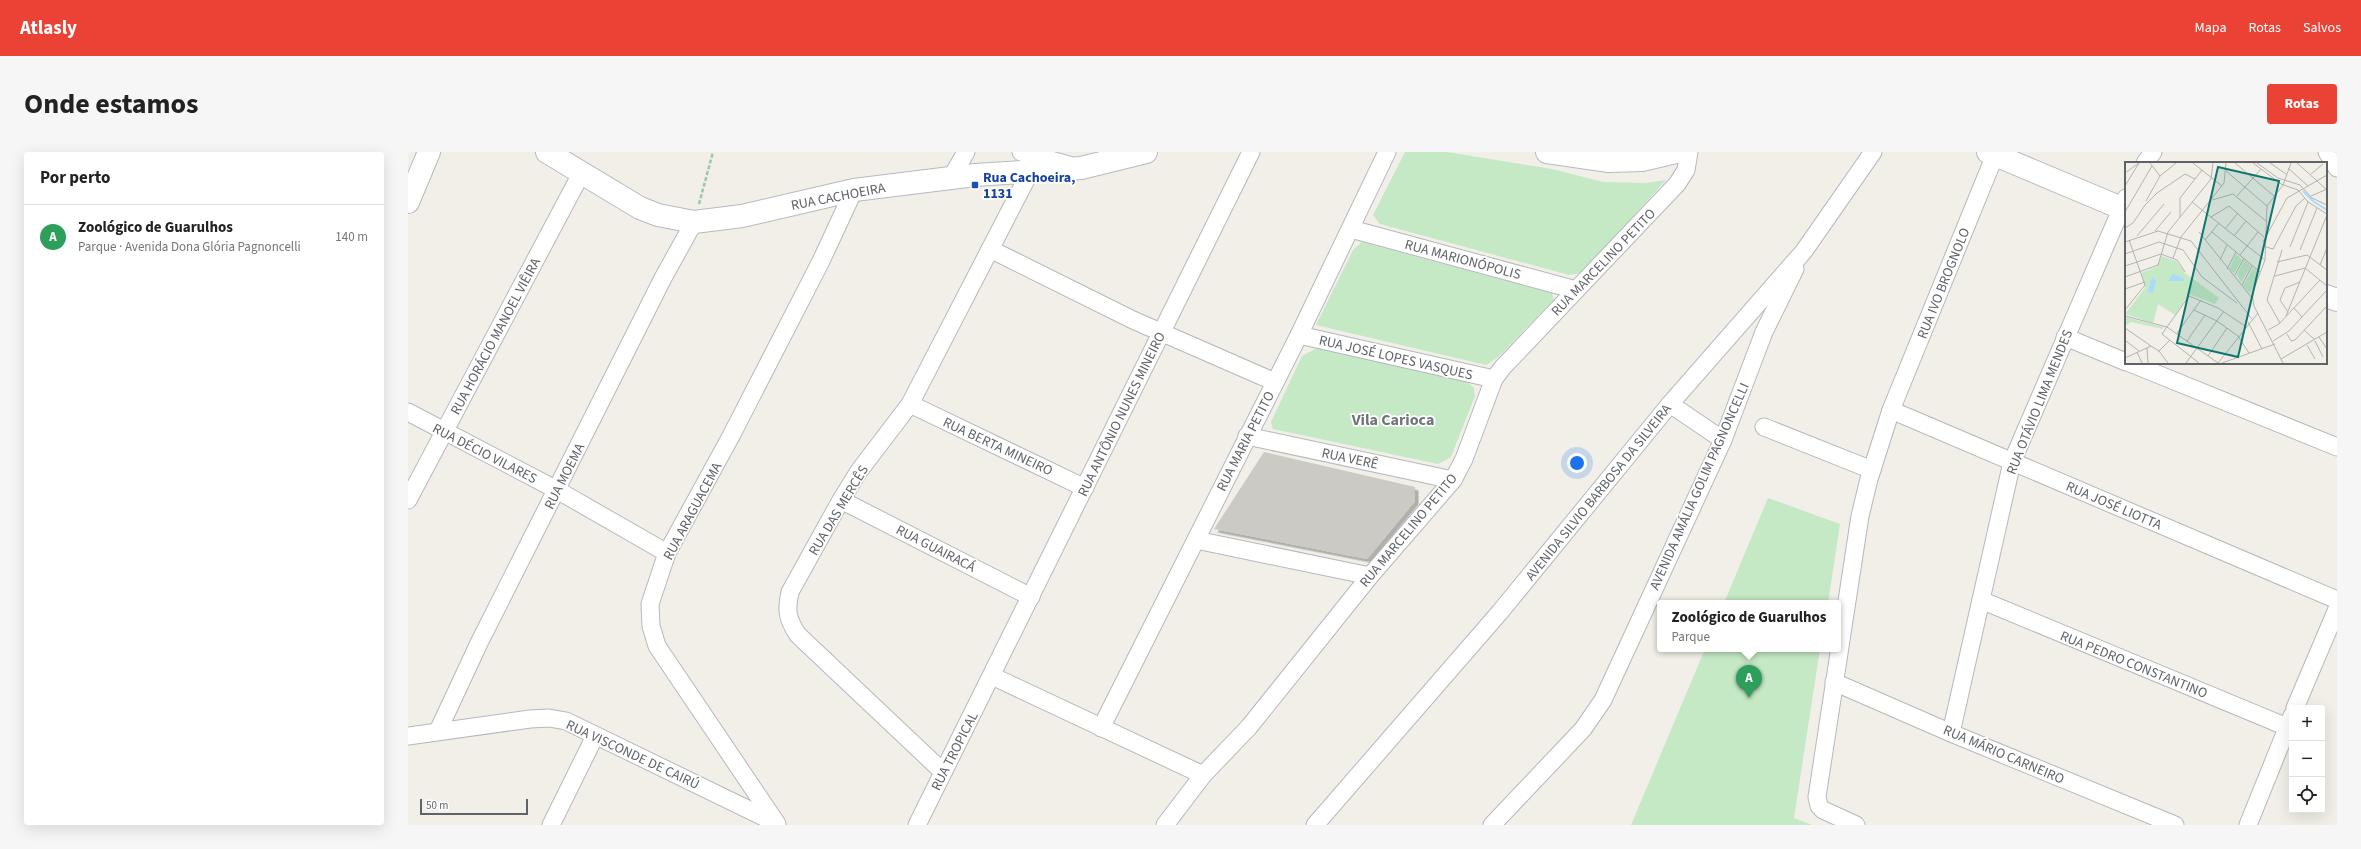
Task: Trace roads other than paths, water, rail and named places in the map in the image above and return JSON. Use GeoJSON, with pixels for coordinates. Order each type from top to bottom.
{"type":"FeatureCollection","features":[{"type":"Feature","properties":{"kind":"main road"},"geometry":{"type":"LineString","coordinates":[[408,202],[425,162],[439,152]]}},
{"type":"Feature","properties":{"kind":"main road","name":"RUA CACHOEIRA"},"geometry":{"type":"LineString","coordinates":[[547,152],[640,208],[658,216],[694,222],[742,216],[854,190],[951,178],[1081,168],[1121,156],[1146,152]]}},
{"type":"Feature","properties":{"kind":"main road"},"geometry":{"type":"LineString","coordinates":[[1547,152],[1609,161],[1642,160],[1676,152]]}},
{"type":"Feature","properties":{"kind":"main road"},"geometry":{"type":"LineString","coordinates":[[1992,154],[2124,205]]}},
{"type":"Feature","properties":{"kind":"main road"},"geometry":{"type":"LineString","coordinates":[[2327,296],[2337,300]]}},
{"type":"Feature","properties":{"kind":"street"},"geometry":{"type":"LineString","coordinates":[[951,178],[966,152]]}},
{"type":"Feature","properties":{"kind":"street"},"geometry":{"type":"LineString","coordinates":[[1021,152],[1081,168]]}},
{"type":"Feature","properties":{"kind":"street","name":"RUA ANTÔNIO NUNES MINEIRO"},"geometry":{"type":"LineString","coordinates":[[992,676],[1250,152]]}},
{"type":"Feature","properties":{"kind":"street","name":"RUA MARIA PETITO"},"geometry":{"type":"LineString","coordinates":[[1101,728],[1351,229],[1387,152]]}},
{"type":"Feature","properties":{"kind":"street","name":"RUA MARCELINO PETITO"},"geometry":{"type":"LineString","coordinates":[[1165,825],[1203,775],[1249,727],[1370,576],[1453,480],[1464,459],[1494,379],[1503,367],[1677,184],[1686,170],[1689,152]]}},
{"type":"Feature","properties":{"kind":"street","name":"AVENIDA SILVIO BARBOSA DA SILVEIRA"},"geometry":{"type":"LineString","coordinates":[[1315,825],[1500,612],[1670,404],[1804,251],[1873,152]]}},
{"type":"Feature","properties":{"kind":"street"},"geometry":{"type":"LineString","coordinates":[[2146,162],[2153,152]]}},
{"type":"Feature","properties":{"kind":"street"},"geometry":{"type":"LineString","coordinates":[[2327,152],[2337,168]]}},
{"type":"Feature","properties":{"kind":"street","name":"RUA IVO BROGNOLO"},"geometry":{"type":"LineString","coordinates":[[1841,637],[1860,516],[1872,470],[1891,410],[1992,154]]}},
{"type":"Feature","properties":{"kind":"street","name":"RUA HORÁCIO MANOEL VIÊIRA"},"geometry":{"type":"LineString","coordinates":[[408,500],[582,172]]}},
{"type":"Feature","properties":{"kind":"street","name":"RUA DAS MERCÊS"},"geometry":{"type":"LineString","coordinates":[[943,772],[798,635],[789,622],[786,609],[790,592],[841,500],[859,471],[910,404],[1030,172]]}},
{"type":"Feature","properties":{"kind":"street","name":"RUA ARAGUACEMA"},"geometry":{"type":"LineString","coordinates":[[778,824],[657,646],[651,626],[650,604],[667,553],[731,436],[821,261],[854,190]]}},
{"type":"Feature","properties":{"kind":"street","name":"RUA OTÁVIO LIMA MENDES"},"geometry":{"type":"LineString","coordinates":[[1952,733],[2012,462],[2065,337],[2124,205]]}},
{"type":"Feature","properties":{"kind":"street","name":"RUA MOEMA"},"geometry":{"type":"LineString","coordinates":[[438,731],[557,490],[694,222]]}},
{"type":"Feature","properties":{"kind":"street","name":"RUA MARIONÓPOLIS"},"geometry":{"type":"LineString","coordinates":[[1351,229],[1576,290]]}},
{"type":"Feature","properties":{"kind":"street"},"geometry":{"type":"LineString","coordinates":[[990,249],[1133,320],[1275,382]]}},
{"type":"Feature","properties":{"kind":"street","name":"AVENIDA AMÁLIA GOLIM PAGNONCELLI"},"geometry":{"type":"LineString","coordinates":[[1492,825],[1582,729],[1599,706],[1722,440],[1764,332],[1804,251]]}},
{"type":"Feature","properties":{"kind":"street","name":"RUA JOSÉ LOPES VASQUES"},"geometry":{"type":"LineString","coordinates":[[1298,335],[1494,379]]}},
{"type":"Feature","properties":{"kind":"street"},"geometry":{"type":"LineString","coordinates":[[2065,337],[2125,362]]}},
{"type":"Feature","properties":{"kind":"street"},"geometry":{"type":"LineString","coordinates":[[2132,364],[2337,447]]}},
{"type":"Feature","properties":{"kind":"street","name":"RUA BERTA MINEIRO"},"geometry":{"type":"LineString","coordinates":[[910,404],[1085,488]]}},
{"type":"Feature","properties":{"kind":"street"},"geometry":{"type":"LineString","coordinates":[[1670,404],[1722,440]]}},
{"type":"Feature","properties":{"kind":"street","name":"RUA JOSÉ LIOTTA"},"geometry":{"type":"LineString","coordinates":[[1891,410],[2337,600]]}},
{"type":"Feature","properties":{"kind":"street","name":"RUA DÉCIO VILARES"},"geometry":{"type":"LineString","coordinates":[[408,412],[557,490],[667,553]]}},
{"type":"Feature","properties":{"kind":"street"},"geometry":{"type":"LineString","coordinates":[[1764,427],[1872,470]]}},
{"type":"Feature","properties":{"kind":"street","name":"RUA VERÊ"},"geometry":{"type":"LineString","coordinates":[[1247,436],[1453,480]]}},
{"type":"Feature","properties":{"kind":"street","name":"RUA GUAIRACÁ"},"geometry":{"type":"LineString","coordinates":[[841,500],[1031,597]]}},
{"type":"Feature","properties":{"kind":"street"},"geometry":{"type":"LineString","coordinates":[[1196,540],[1370,576]]}},
{"type":"Feature","properties":{"kind":"street","name":"RUA PEDRO CONSTANTINO"},"geometry":{"type":"LineString","coordinates":[[1981,600],[2289,722]]}},
{"type":"Feature","properties":{"kind":"street"},"geometry":{"type":"LineString","coordinates":[[2296,705],[2337,609]]}},
{"type":"Feature","properties":{"kind":"street","name":"RUA IVO BROGNOLO"},"geometry":{"type":"LineString","coordinates":[[1839,652],[1817,797],[1819,806],[1829,814],[1856,825]]}},
{"type":"Feature","properties":{"kind":"street"},"geometry":{"type":"LineString","coordinates":[[992,676],[1203,775]]}},
{"type":"Feature","properties":{"kind":"street","name":"RUA TROPICAL"},"geometry":{"type":"LineString","coordinates":[[917,825],[992,676]]}},
{"type":"Feature","properties":{"kind":"street","name":"RUA MÁRIO CARNEIRO"},"geometry":{"type":"LineString","coordinates":[[1834,682],[1952,733],[2175,825]]}},
{"type":"Feature","properties":{"kind":"street","name":"RUA VISCONDE DE CAIRÚ"},"geometry":{"type":"LineString","coordinates":[[408,736],[549,718],[566,721],[778,824]]}},
{"type":"Feature","properties":{"kind":"street"},"geometry":{"type":"LineString","coordinates":[[2248,825],[2289,724]]}},
{"type":"Feature","properties":{"kind":"street"},"geometry":{"type":"LineString","coordinates":[[551,825],[595,736]]}},
{"type":"Feature","properties":{"kind":"place","name":"Rua Cachoeira, 1131"},"geometry":{"type":"Point","coordinates":[975,185]}},
{"type":"Feature","properties":{"kind":"place","name":"Zoológico de Guarulhos"},"geometry":{"type":"Point","coordinates":[1749,698]}},
{"type":"Feature","properties":{"kind":"district","name":"Vila Carioca"},"geometry":{"type":"Point","coordinates":[1393,419]}}]}
